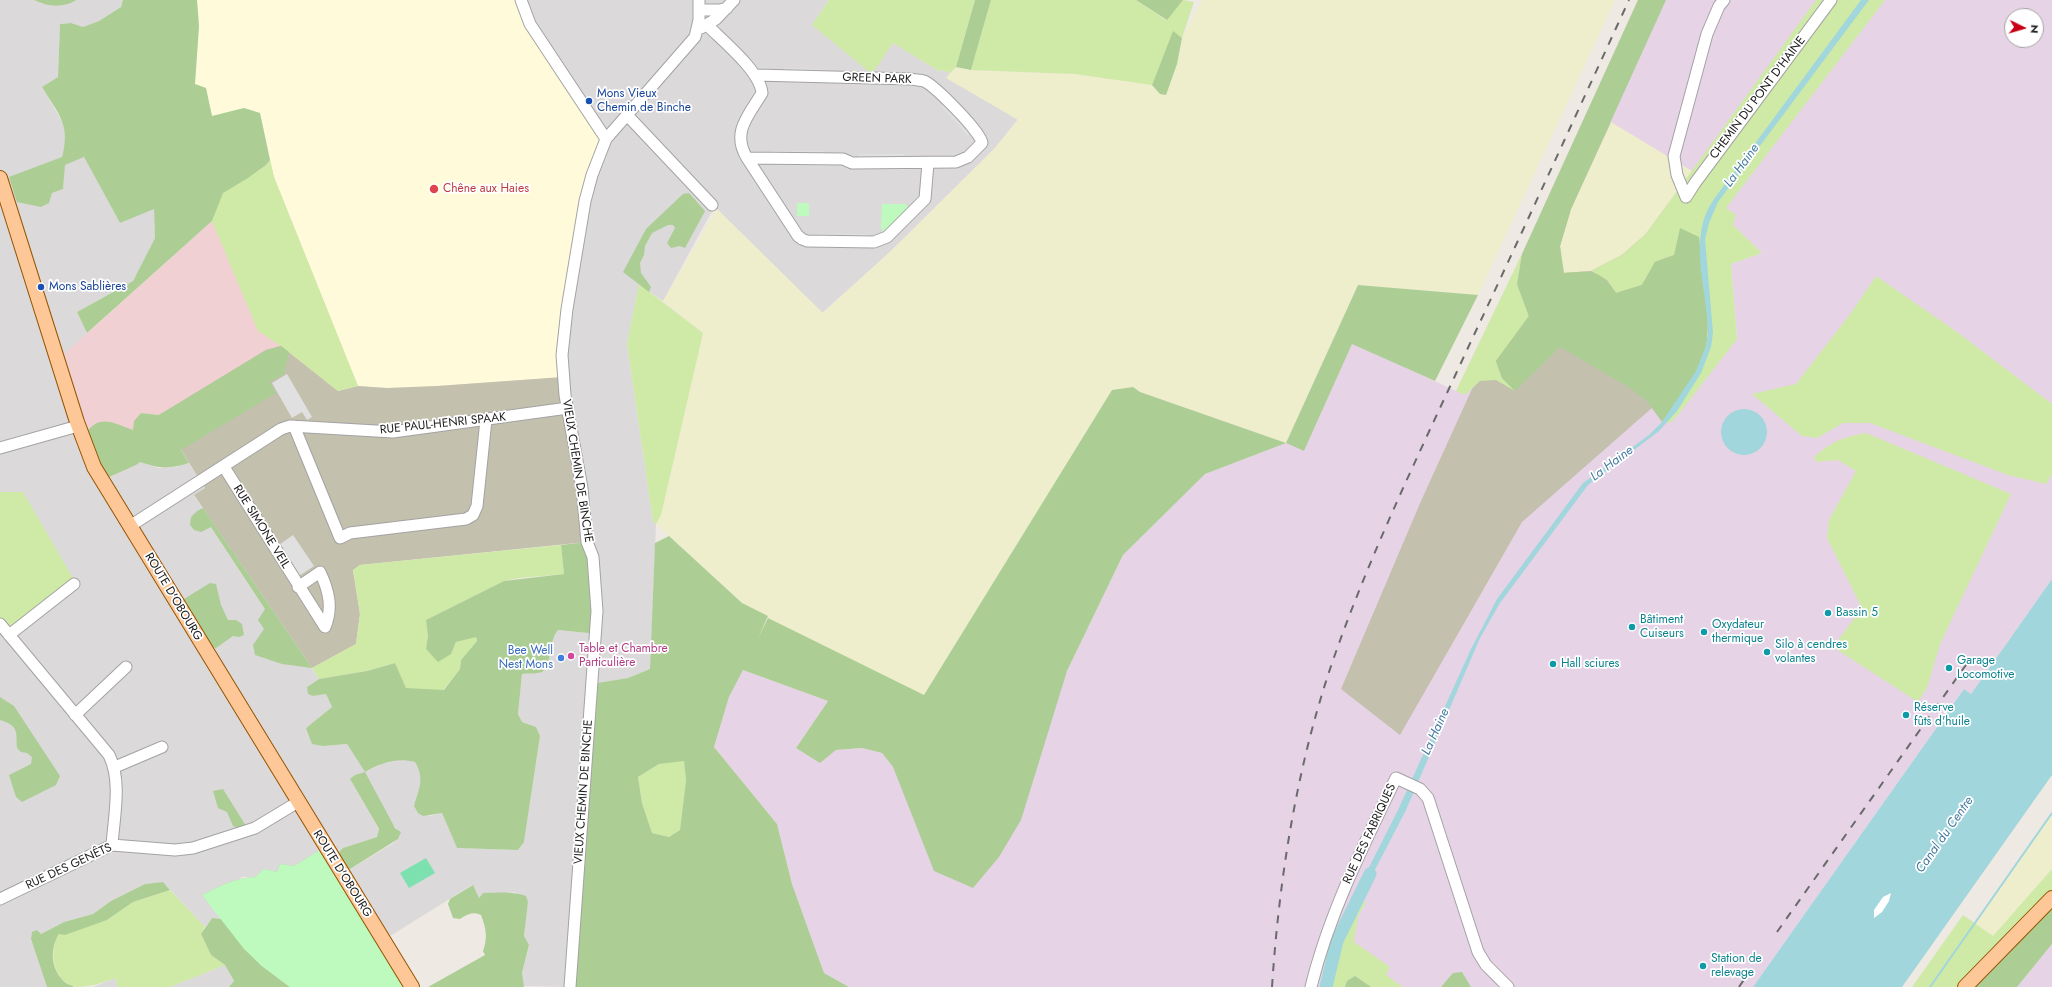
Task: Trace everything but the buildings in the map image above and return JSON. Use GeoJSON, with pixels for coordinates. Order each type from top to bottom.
{"type":"FeatureCollection","features":[{"type":"Feature","properties":{"kind":"main road","name":"ROUTE D'OBOURG"},"geometry":{"type":"LineString","coordinates":[[0,178],[78,426],[94,467],[412,987]]}},
{"type":"Feature","properties":{"kind":"main road"},"geometry":{"type":"LineString","coordinates":[[1965,987],[2052,898]]}},
{"type":"Feature","properties":{"kind":"street"},"geometry":{"type":"LineString","coordinates":[[521,0],[530,24],[606,139]]}},
{"type":"Feature","properties":{"kind":"street","name":"CHEMIN DU PONT D'HAINE"},"geometry":{"type":"LineString","coordinates":[[1724,0],[1719,6],[1707,34],[1674,156],[1677,174],[1686,197],[1699,177],[1831,0]]}},
{"type":"Feature","properties":{"kind":"street","name":"VIEUX CHEMIN DE BINCHE"},"geometry":{"type":"LineString","coordinates":[[699,5],[720,10],[730,4]]}},
{"type":"Feature","properties":{"kind":"street","name":"VIEUX CHEMIN DE BINCHE"},"geometry":{"type":"LineString","coordinates":[[570,987],[597,611],[593,558],[587,542],[582,488],[568,408],[562,355],[567,309],[585,201],[592,175],[606,139],[690,44],[702,28],[716,19],[730,4]]}},
{"type":"Feature","properties":{"kind":"street"},"geometry":{"type":"LineString","coordinates":[[699,5],[702,28],[756,75],[762,93],[740,130],[742,150],[802,240],[874,242],[887,237],[926,199],[928,163]]}},
{"type":"Feature","properties":{"kind":"street","name":"GREEN PARK"},"geometry":{"type":"LineString","coordinates":[[747,158],[843,159],[852,163],[956,162],[962,160],[982,143],[978,133],[941,94],[923,81],[911,79],[756,75]]}},
{"type":"Feature","properties":{"kind":"street"},"geometry":{"type":"LineString","coordinates":[[627,115],[712,205]]}},
{"type":"Feature","properties":{"kind":"street","name":"RUE PAUL-HENRI SPAAK"},"geometry":{"type":"LineString","coordinates":[[130,526],[281,429],[294,426],[394,432],[568,408]]}},
{"type":"Feature","properties":{"kind":"street"},"geometry":{"type":"LineString","coordinates":[[294,426],[340,538],[350,533],[466,519],[474,515],[477,506],[486,420]]}},
{"type":"Feature","properties":{"kind":"street"},"geometry":{"type":"LineString","coordinates":[[0,448],[78,426]]}},
{"type":"Feature","properties":{"kind":"street","name":"RUE SIMONE VEIL"},"geometry":{"type":"LineString","coordinates":[[224,466],[298,587]]}},
{"type":"Feature","properties":{"kind":"street"},"geometry":{"type":"LineString","coordinates":[[9,635],[74,584]]}},
{"type":"Feature","properties":{"kind":"street"},"geometry":{"type":"LineString","coordinates":[[0,624],[109,755],[115,766],[116,782],[112,845]]}},
{"type":"Feature","properties":{"kind":"street"},"geometry":{"type":"LineString","coordinates":[[75,715],[126,667]]}},
{"type":"Feature","properties":{"kind":"street"},"geometry":{"type":"LineString","coordinates":[[115,766],[162,747]]}},
{"type":"Feature","properties":{"kind":"street","name":"RUE DES FABRIQUES"},"geometry":{"type":"LineString","coordinates":[[1311,987],[1321,946],[1341,896],[1396,778],[1420,789],[1426,794],[1478,952],[1486,965],[1508,987]]}},
{"type":"Feature","properties":{"kind":"street","name":"RUE DES GENÊTS"},"geometry":{"type":"LineString","coordinates":[[0,899],[112,845],[175,850],[193,848],[255,828],[298,802]]}},
{"type":"Feature","properties":{"kind":"shaded area"},"geometry":{"type":"Polygon","coordinates":[[[0,0],[34,0],[42,4],[74,2],[77,0],[123,0],[121,7],[99,21],[83,27],[71,23],[60,24],[58,77],[42,87],[64,125],[66,141],[49,203],[52,193],[63,189],[64,165],[84,157],[120,223],[154,208],[155,238],[133,281],[77,312],[87,333],[85,336],[140,462],[158,468],[176,467],[189,463],[205,488],[194,496],[319,679],[307,687],[313,696],[326,694],[332,707],[306,728],[323,746],[347,744],[365,772],[382,764],[403,759],[415,762],[421,772],[421,783],[414,806],[429,816],[442,813],[457,848],[518,850],[524,842],[540,736],[536,727],[522,722],[518,714],[522,674],[542,672],[548,665],[552,636],[558,630],[588,633],[587,542],[521,0],[829,0],[812,25],[872,73],[893,43],[939,71],[942,70],[950,73],[947,78],[1018,119],[995,148],[892,250],[822,313],[717,209],[711,213],[663,301],[639,285],[627,344],[653,521],[656,524],[650,669],[628,678],[591,684],[570,987],[523,986],[522,973],[529,946],[524,936],[528,902],[515,892],[503,894],[483,893],[479,898],[472,885],[382,941],[342,874],[392,844],[398,839],[399,831],[350,779],[379,830],[377,837],[343,848],[337,854],[325,847],[294,866],[278,873],[264,869],[255,877],[242,877],[211,907],[222,919],[212,918],[205,927],[163,882],[145,884],[111,901],[93,914],[64,922],[31,939],[47,987],[0,987],[0,0]],[[699,10],[707,25],[714,10],[699,10]]]}},
{"type":"Feature","properties":{"kind":"shaded area","name":"Chêne aux Haies"},"geometry":{"type":"Polygon","coordinates":[[[197,0],[521,0],[606,139],[585,201],[563,377],[437,386],[387,388],[358,386],[274,177],[260,113],[244,108],[212,116],[206,88],[195,84],[199,26],[197,0]]]}},
{"type":"Feature","properties":{"kind":"shaded area"},"geometry":{"type":"Polygon","coordinates":[[[1638,0],[2052,0],[2052,579],[1971,694],[1964,689],[1753,987],[849,987],[824,973],[792,884],[777,824],[714,747],[729,697],[743,670],[828,701],[796,748],[820,762],[836,750],[862,748],[882,753],[893,767],[1067,671],[1123,555],[1204,474],[1286,443],[1304,451],[1352,343],[1456,391],[1522,254],[1638,0]],[[1733,225],[1646,400],[1737,339],[1731,264],[1762,253],[1733,225]]]}},
{"type":"Feature","properties":{"kind":"shaded area"},"geometry":{"type":"Polygon","coordinates":[[[784,68],[821,69],[826,77],[820,83],[786,82],[779,76],[784,68]]]}},
{"type":"Feature","properties":{"kind":"shaded area"},"geometry":{"type":"Polygon","coordinates":[[[943,97],[972,126],[968,136],[942,107],[943,97]]]}},
{"type":"Feature","properties":{"kind":"shaded area"},"geometry":{"type":"Polygon","coordinates":[[[1600,108],[1669,203],[1670,392],[1522,522],[1400,735],[1341,689],[1421,501],[1600,108]]]}},
{"type":"Feature","properties":{"kind":"shaded area"},"geometry":{"type":"Polygon","coordinates":[[[770,151],[826,151],[820,158],[834,159],[829,166],[785,165],[780,158],[765,158],[770,151]]]}},
{"type":"Feature","properties":{"kind":"shaded area"},"geometry":{"type":"Polygon","coordinates":[[[859,154],[903,154],[910,163],[901,163],[906,170],[859,169],[855,163],[859,154]]]}},
{"type":"Feature","properties":{"kind":"shaded area"},"geometry":{"type":"Polygon","coordinates":[[[270,160],[274,177],[358,386],[241,366],[159,415],[141,413],[136,465],[109,477],[94,456],[62,356],[212,221],[270,160]]]}},
{"type":"Feature","properties":{"kind":"shaded area"},"geometry":{"type":"Polygon","coordinates":[[[820,234],[867,234],[874,242],[867,248],[819,248],[814,241],[820,234]]]}},
{"type":"Feature","properties":{"kind":"shaded area"},"geometry":{"type":"Polygon","coordinates":[[[281,346],[338,391],[358,386],[387,388],[437,386],[563,377],[587,542],[360,565],[353,570],[360,614],[356,644],[312,668],[194,495],[205,488],[159,415],[266,350],[281,346]]]}},
{"type":"Feature","properties":{"kind":"shaded area"},"geometry":{"type":"Polygon","coordinates":[[[287,374],[312,417],[307,420],[302,412],[292,418],[272,383],[287,374]]]}},
{"type":"Feature","properties":{"kind":"shaded area"},"geometry":{"type":"Polygon","coordinates":[[[293,535],[314,566],[299,576],[279,545],[293,535]]]}},
{"type":"Feature","properties":{"kind":"shaded area"},"geometry":{"type":"Polygon","coordinates":[[[2052,943],[2052,987],[2017,987],[2052,943]]]}},
{"type":"Feature","properties":{"kind":"shaded area"},"geometry":{"type":"Polygon","coordinates":[[[225,965],[234,982],[229,987],[170,987],[225,965]]]}},
{"type":"Feature","properties":{"kind":"shaded area"},"geometry":{"type":"Polygon","coordinates":[[[115,978],[118,987],[93,987],[115,978]]]}},
{"type":"Feature","properties":{"kind":"green space"},"geometry":{"type":"Polygon","coordinates":[[[34,0],[77,0],[72,3],[56,6],[34,0]]]}},
{"type":"Feature","properties":{"kind":"green space"},"geometry":{"type":"Polygon","coordinates":[[[123,0],[197,0],[199,26],[195,84],[206,88],[212,116],[244,108],[260,113],[270,160],[266,165],[248,178],[223,193],[212,221],[87,333],[77,312],[133,281],[155,238],[154,209],[120,223],[84,157],[65,165],[63,189],[52,193],[49,203],[41,207],[17,202],[9,177],[62,157],[65,136],[64,127],[58,112],[42,87],[58,77],[60,24],[71,23],[83,27],[99,21],[121,7],[123,0]]]}},
{"type":"Feature","properties":{"kind":"green space"},"geometry":{"type":"Polygon","coordinates":[[[829,0],[975,0],[956,67],[950,73],[942,70],[939,71],[893,43],[872,74],[812,25],[829,0]]]}},
{"type":"Feature","properties":{"kind":"green space"},"geometry":{"type":"Polygon","coordinates":[[[975,0],[991,0],[971,70],[956,67],[975,0]]]}},
{"type":"Feature","properties":{"kind":"green space"},"geometry":{"type":"Polygon","coordinates":[[[991,0],[1136,0],[1166,20],[1183,0],[1194,2],[1182,38],[1173,32],[1152,85],[1075,74],[971,70],[991,0]]]}},
{"type":"Feature","properties":{"kind":"green space"},"geometry":{"type":"Polygon","coordinates":[[[1136,0],[1183,0],[1167,20],[1136,0]]]}},
{"type":"Feature","properties":{"kind":"green space"},"geometry":{"type":"Polygon","coordinates":[[[1202,0],[1615,0],[1478,295],[1358,285],[1286,443],[1140,392],[1133,387],[1112,390],[924,696],[768,618],[742,603],[656,524],[661,515],[703,333],[663,301],[717,209],[823,313],[892,250],[995,148],[1018,120],[946,78],[956,67],[971,70],[1075,74],[1152,85],[1160,94],[1177,64],[1181,41],[1202,0]]]}},
{"type":"Feature","properties":{"kind":"green space"},"geometry":{"type":"Polygon","coordinates":[[[1638,0],[1666,0],[1571,209],[1560,246],[1564,273],[1594,273],[1604,279],[1616,293],[1642,285],[1655,262],[1674,255],[1680,228],[1699,237],[1708,322],[1706,346],[1694,376],[1662,422],[1646,400],[1627,386],[1560,347],[1515,391],[1502,378],[1496,361],[1529,316],[1517,284],[1522,254],[1638,0]]]}},
{"type":"Feature","properties":{"kind":"green space"},"geometry":{"type":"Polygon","coordinates":[[[1816,0],[1885,0],[1726,208],[1736,215],[1733,225],[1762,253],[1731,264],[1737,339],[1678,415],[1670,423],[1662,422],[1677,402],[1701,361],[1708,334],[1674,255],[1655,262],[1642,285],[1616,293],[1607,280],[1591,271],[1622,255],[1646,234],[1816,0]]]}},
{"type":"Feature","properties":{"kind":"green space"},"geometry":{"type":"Polygon","coordinates":[[[1173,31],[1182,38],[1177,64],[1166,95],[1160,94],[1152,85],[1173,31]]]}},
{"type":"Feature","properties":{"kind":"green space"},"geometry":{"type":"Polygon","coordinates":[[[1611,122],[1692,171],[1646,234],[1622,255],[1591,271],[1563,273],[1560,246],[1571,209],[1611,122]]]}},
{"type":"Feature","properties":{"kind":"green space"},"geometry":{"type":"Polygon","coordinates":[[[270,160],[274,177],[358,386],[338,391],[281,346],[258,331],[212,221],[218,201],[222,194],[235,184],[260,170],[270,160]]]}},
{"type":"Feature","properties":{"kind":"green space"},"geometry":{"type":"Polygon","coordinates":[[[689,193],[705,211],[685,248],[680,246],[671,248],[667,243],[675,228],[673,225],[668,225],[652,233],[645,246],[644,255],[640,263],[641,273],[651,287],[649,292],[623,272],[646,229],[683,194],[689,193]]]}},
{"type":"Feature","properties":{"kind":"green space"},"geometry":{"type":"Polygon","coordinates":[[[797,203],[809,203],[809,216],[797,216],[797,203]]]}},
{"type":"Feature","properties":{"kind":"green space"},"geometry":{"type":"Polygon","coordinates":[[[882,204],[906,204],[910,211],[887,237],[881,228],[882,204]]]}},
{"type":"Feature","properties":{"kind":"green space"},"geometry":{"type":"Polygon","coordinates":[[[1522,254],[1517,284],[1529,316],[1496,361],[1502,378],[1515,391],[1496,380],[1480,381],[1465,395],[1456,391],[1522,254]]]}},
{"type":"Feature","properties":{"kind":"green space"},"geometry":{"type":"Polygon","coordinates":[[[1876,276],[1957,332],[2052,404],[2052,474],[2046,484],[2008,475],[1870,423],[1843,423],[1817,438],[1802,436],[1752,394],[1796,384],[1851,313],[1876,276]]]}},
{"type":"Feature","properties":{"kind":"green space"},"geometry":{"type":"Polygon","coordinates":[[[639,284],[703,333],[661,515],[656,524],[653,521],[627,344],[639,284]]]}},
{"type":"Feature","properties":{"kind":"green space"},"geometry":{"type":"Polygon","coordinates":[[[1358,285],[1478,295],[1435,381],[1352,344],[1304,451],[1286,443],[1358,285]]]}},
{"type":"Feature","properties":{"kind":"green space"},"geometry":{"type":"Polygon","coordinates":[[[281,346],[289,352],[284,374],[270,382],[276,393],[181,450],[189,463],[164,467],[153,466],[140,462],[109,477],[104,473],[86,433],[91,427],[97,423],[108,422],[133,430],[134,421],[141,413],[159,415],[266,350],[281,346]]]}},
{"type":"Feature","properties":{"kind":"green space"},"geometry":{"type":"Polygon","coordinates":[[[1133,387],[1140,392],[1286,443],[1205,474],[1123,555],[1067,671],[1021,820],[999,857],[973,888],[934,871],[893,767],[882,753],[862,748],[836,750],[820,763],[796,748],[828,701],[743,670],[729,697],[714,747],[777,824],[792,884],[824,973],[849,987],[570,987],[591,684],[628,678],[650,669],[655,543],[669,536],[742,603],[768,616],[758,638],[768,618],[924,695],[1112,390],[1133,387]],[[684,761],[659,764],[638,777],[642,803],[652,833],[669,837],[680,830],[686,780],[684,761]]]}},
{"type":"Feature","properties":{"kind":"green space"},"geometry":{"type":"Polygon","coordinates":[[[1866,433],[2011,494],[1940,644],[1927,688],[1918,702],[1833,647],[1862,608],[1827,538],[1829,520],[1856,471],[1838,460],[1816,462],[1814,457],[1838,440],[1866,433]]]}},
{"type":"Feature","properties":{"kind":"green space"},"geometry":{"type":"Polygon","coordinates":[[[0,492],[23,492],[73,578],[9,635],[0,624],[0,492]]]}},
{"type":"Feature","properties":{"kind":"green space"},"geometry":{"type":"Polygon","coordinates":[[[203,508],[312,668],[282,664],[255,655],[253,645],[264,629],[258,620],[265,609],[211,527],[201,532],[194,530],[190,525],[191,517],[203,508]]]}},
{"type":"Feature","properties":{"kind":"green space"},"geometry":{"type":"Polygon","coordinates":[[[587,542],[595,630],[588,633],[558,630],[553,640],[545,669],[540,673],[522,674],[518,714],[522,722],[536,727],[540,736],[524,842],[518,850],[457,848],[442,813],[423,816],[418,813],[414,806],[420,784],[420,774],[415,762],[402,760],[389,762],[365,772],[347,744],[323,746],[312,744],[306,728],[332,707],[326,694],[313,696],[308,694],[307,687],[319,679],[367,671],[395,663],[406,688],[444,690],[460,669],[461,660],[477,641],[476,637],[456,642],[451,654],[438,662],[426,649],[428,636],[426,620],[504,581],[564,574],[561,545],[587,542]]]}},
{"type":"Feature","properties":{"kind":"green space"},"geometry":{"type":"Polygon","coordinates":[[[561,545],[564,574],[519,578],[504,581],[426,620],[428,636],[426,649],[451,654],[456,642],[476,636],[477,641],[461,660],[460,669],[441,693],[406,688],[394,663],[367,671],[319,679],[312,668],[356,644],[360,614],[353,570],[360,565],[561,545]]]}},
{"type":"Feature","properties":{"kind":"green space"},"geometry":{"type":"Polygon","coordinates":[[[210,583],[216,584],[221,605],[228,620],[236,620],[242,624],[244,635],[239,637],[233,636],[216,648],[211,647],[183,605],[184,599],[210,583]]]}},
{"type":"Feature","properties":{"kind":"green space"},"geometry":{"type":"Polygon","coordinates":[[[0,697],[14,706],[60,776],[56,785],[22,802],[16,797],[9,775],[31,764],[32,757],[27,753],[21,752],[17,748],[15,730],[11,725],[0,720],[0,697]]]}},
{"type":"Feature","properties":{"kind":"green space"},"geometry":{"type":"Polygon","coordinates":[[[684,760],[686,780],[680,830],[669,837],[652,833],[642,803],[638,777],[659,764],[684,760]]]}},
{"type":"Feature","properties":{"kind":"green space"},"geometry":{"type":"Polygon","coordinates":[[[365,772],[395,828],[401,832],[398,839],[342,874],[245,949],[262,966],[290,987],[229,987],[234,981],[225,965],[211,955],[201,934],[212,918],[222,919],[202,895],[234,881],[255,877],[264,869],[277,872],[280,864],[294,866],[325,847],[337,854],[343,848],[377,837],[379,829],[350,779],[355,775],[365,772]]]}},
{"type":"Feature","properties":{"kind":"green space"},"geometry":{"type":"Polygon","coordinates":[[[223,789],[246,826],[238,828],[233,826],[227,812],[218,808],[213,791],[223,789]]]}},
{"type":"Feature","properties":{"kind":"green space"},"geometry":{"type":"Polygon","coordinates":[[[2052,813],[2052,869],[1993,936],[1975,923],[2052,813]]]}},
{"type":"Feature","properties":{"kind":"green space"},"geometry":{"type":"Polygon","coordinates":[[[325,847],[412,987],[290,987],[262,966],[244,949],[202,895],[234,881],[255,877],[264,869],[277,872],[280,864],[294,866],[325,847]]]}},
{"type":"Feature","properties":{"kind":"green space"},"geometry":{"type":"Polygon","coordinates":[[[426,858],[435,873],[409,888],[400,873],[426,858]]]}},
{"type":"Feature","properties":{"kind":"green space"},"geometry":{"type":"Polygon","coordinates":[[[2052,869],[2052,891],[2001,941],[1965,987],[1912,987],[1963,915],[1993,936],[2052,869]]]}},
{"type":"Feature","properties":{"kind":"green space"},"geometry":{"type":"Polygon","coordinates":[[[163,882],[170,890],[133,902],[107,920],[65,935],[59,934],[54,947],[53,960],[57,973],[66,983],[74,987],[47,987],[31,939],[32,932],[37,930],[41,934],[64,922],[93,914],[111,901],[145,884],[163,882]]]}},
{"type":"Feature","properties":{"kind":"green space"},"geometry":{"type":"Polygon","coordinates":[[[473,885],[479,898],[483,893],[510,893],[526,896],[528,902],[524,936],[529,945],[522,973],[524,987],[428,987],[485,955],[483,951],[486,942],[486,933],[481,915],[473,913],[460,919],[453,918],[448,904],[450,899],[473,885]]]}},
{"type":"Feature","properties":{"kind":"green space"},"geometry":{"type":"Polygon","coordinates":[[[170,890],[205,927],[201,934],[211,955],[225,965],[170,987],[118,987],[115,978],[106,982],[76,987],[68,984],[62,979],[58,973],[53,957],[59,934],[107,920],[133,902],[170,890]]]}},
{"type":"Feature","properties":{"kind":"green space"},"geometry":{"type":"Polygon","coordinates":[[[1354,896],[1366,903],[1358,916],[1354,942],[1390,967],[1386,975],[1403,987],[1371,987],[1355,976],[1347,981],[1345,987],[1320,987],[1330,944],[1354,896]]]}},
{"type":"Feature","properties":{"kind":"green space"},"geometry":{"type":"Polygon","coordinates":[[[2052,898],[2052,944],[2017,987],[1965,987],[2052,898]]]}},
{"type":"Feature","properties":{"kind":"green space"},"geometry":{"type":"Polygon","coordinates":[[[1462,972],[1471,987],[1441,987],[1453,973],[1462,972]]]}},
{"type":"Feature","properties":{"kind":"green space"},"geometry":{"type":"Polygon","coordinates":[[[1355,976],[1371,987],[1345,987],[1347,981],[1355,976]]]}},
{"type":"Feature","properties":{"kind":"water"},"geometry":{"type":"Polygon","coordinates":[[[1861,0],[1869,0],[1718,202],[1709,223],[1705,239],[1713,333],[1711,347],[1701,373],[1677,411],[1659,431],[1588,485],[1500,603],[1480,638],[1406,810],[1364,891],[1359,887],[1398,810],[1471,649],[1497,599],[1583,483],[1649,435],[1662,422],[1696,371],[1706,346],[1708,334],[1700,265],[1701,230],[1706,214],[1714,199],[1861,0]]]}},
{"type":"Feature","properties":{"kind":"water"},"geometry":{"type":"Polygon","coordinates":[[[1739,409],[1749,409],[1757,413],[1763,419],[1767,427],[1767,437],[1763,445],[1757,451],[1749,455],[1739,455],[1731,451],[1725,445],[1721,437],[1721,427],[1725,419],[1731,413],[1739,409]]]}},
{"type":"Feature","properties":{"kind":"water","name":"Canal du Centre"},"geometry":{"type":"Polygon","coordinates":[[[2052,579],[2052,775],[1902,987],[1753,987],[1964,689],[1971,694],[2052,579]]]}},
{"type":"Feature","properties":{"kind":"pier"},"geometry":{"type":"Polygon","coordinates":[[[1891,893],[1889,901],[1882,912],[1874,918],[1874,910],[1883,897],[1891,893]]]}},
{"type":"Feature","properties":{"kind":"waterway"},"geometry":{"type":"LineString","coordinates":[[1930,987],[2052,813]]}},
{"type":"Feature","properties":{"kind":"waterway","name":"La Haine"},"geometry":{"type":"LineString","coordinates":[[1326,987],[1337,941],[1370,874]]}},
{"type":"Feature","properties":{"kind":"railway"},"geometry":{"type":"LineString","coordinates":[[1272,987],[1284,866],[1299,786],[1318,708],[1344,628],[1412,469],[1629,0]]}},
{"type":"Feature","properties":{"kind":"railway"},"geometry":{"type":"LineString","coordinates":[[1777,932],[1968,662]]}},
{"type":"Feature","properties":{"kind":"railway"},"geometry":{"type":"LineString","coordinates":[[1739,987],[1751,969]]}},
{"type":"Feature","properties":{"kind":"place","name":"Mons Vieux Chemin de Binche"},"geometry":{"type":"Point","coordinates":[589,101]}},
{"type":"Feature","properties":{"kind":"place","name":"Chêne aux Haies"},"geometry":{"type":"Point","coordinates":[434,189]}},
{"type":"Feature","properties":{"kind":"place","name":"Mons Sablières"},"geometry":{"type":"Point","coordinates":[41,287]}},
{"type":"Feature","properties":{"kind":"place","name":"Bassin 5"},"geometry":{"type":"Point","coordinates":[1828,613]}},
{"type":"Feature","properties":{"kind":"place","name":"Bâtiment Cuiseurs"},"geometry":{"type":"Point","coordinates":[1632,627]}},
{"type":"Feature","properties":{"kind":"place","name":"Oxydateur thermique"},"geometry":{"type":"Point","coordinates":[1704,632]}},
{"type":"Feature","properties":{"kind":"place","name":"Silo à cendres volantes"},"geometry":{"type":"Point","coordinates":[1767,652]}},
{"type":"Feature","properties":{"kind":"place","name":"Table et Chambre Particulière"},"geometry":{"type":"Point","coordinates":[571,656]}},
{"type":"Feature","properties":{"kind":"place","name":"Bee Well Nest Mons"},"geometry":{"type":"Point","coordinates":[561,658]}},
{"type":"Feature","properties":{"kind":"place","name":"Hall sciures"},"geometry":{"type":"Point","coordinates":[1553,664]}},
{"type":"Feature","properties":{"kind":"place","name":"Garage Locomotive"},"geometry":{"type":"Point","coordinates":[1949,668]}},
{"type":"Feature","properties":{"kind":"place","name":"Réserve fûts d'huile"},"geometry":{"type":"Point","coordinates":[1906,715]}},
{"type":"Feature","properties":{"kind":"place","name":"Station de relevage"},"geometry":{"type":"Point","coordinates":[1703,966]}}]}
